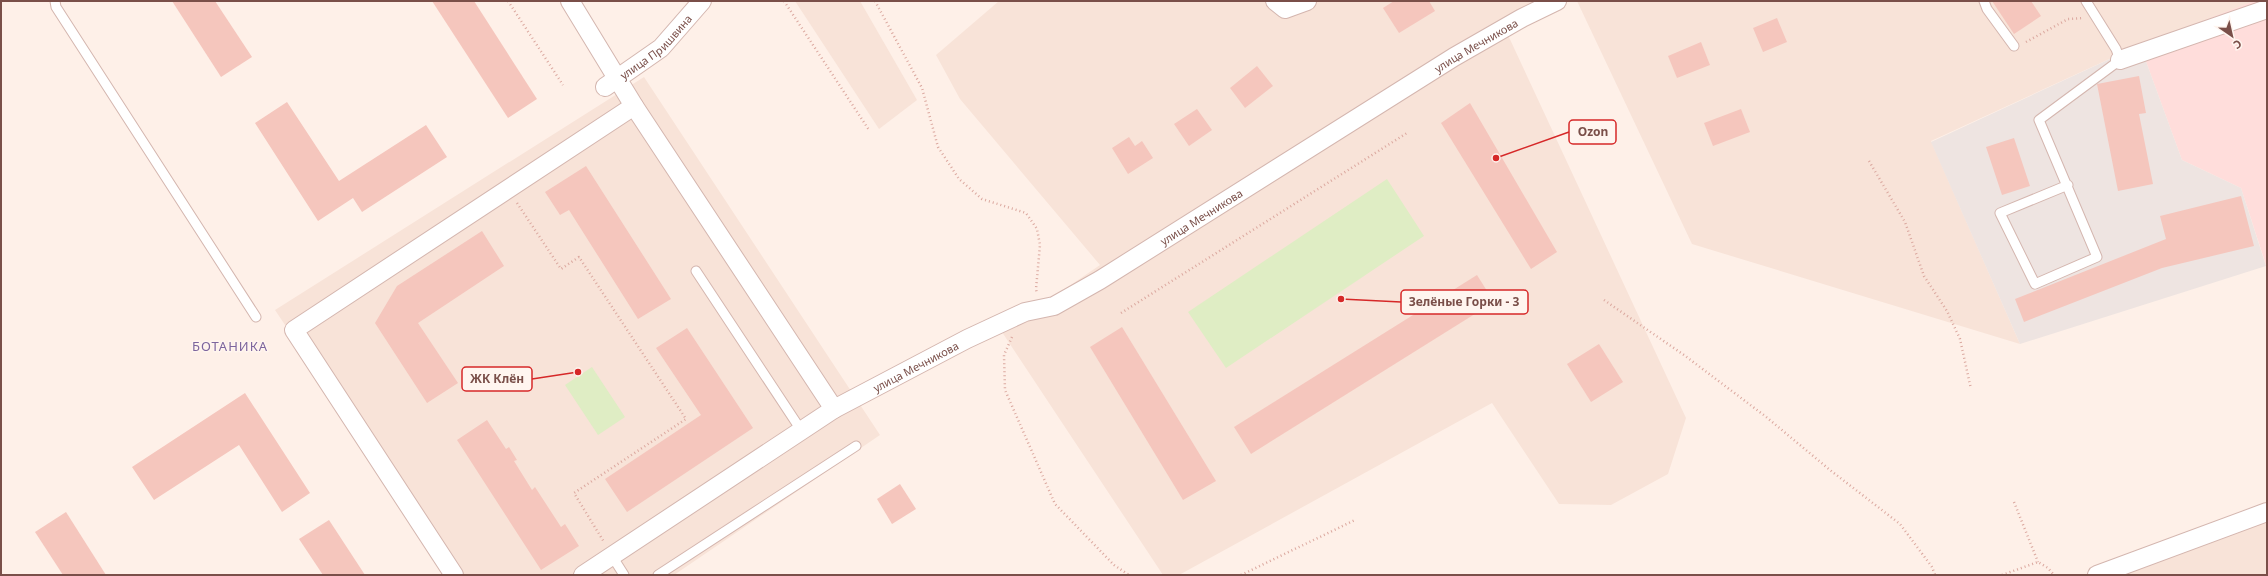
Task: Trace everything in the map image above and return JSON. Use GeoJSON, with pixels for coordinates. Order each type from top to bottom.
{"type":"FeatureCollection","features":[{"type":"Feature","properties":{"kind":"street"},"geometry":{"type":"LineString","coordinates":[[570,1],[611,83],[634,106],[834,409]]}},
{"type":"Feature","properties":{"kind":"street","name":"улица Пришвина"},"geometry":{"type":"LineString","coordinates":[[611,83],[661,48],[702,1]]}},
{"type":"Feature","properties":{"kind":"street"},"geometry":{"type":"LineString","coordinates":[[1275,1],[1285,9],[1306,2]]}},
{"type":"Feature","properties":{"kind":"street","name":"улица Мечникова"},"geometry":{"type":"LineString","coordinates":[[582,575],[834,409],[967,339],[1025,312],[1054,306],[1106,276],[1454,57],[1522,18],[1557,1]]}},
{"type":"Feature","properties":{"kind":"street"},"geometry":{"type":"LineString","coordinates":[[2120,60],[2267,9]]}},
{"type":"Feature","properties":{"kind":"street"},"geometry":{"type":"LineString","coordinates":[[454,575],[294,330],[634,106]]}},
{"type":"Feature","properties":{"kind":"street"},"geometry":{"type":"LineString","coordinates":[[2097,575],[2267,512]]}},
{"type":"Feature","properties":{"kind":"lane"},"geometry":{"type":"LineString","coordinates":[[1984,1],[1987,9],[2014,46]]}},
{"type":"Feature","properties":{"kind":"lane"},"geometry":{"type":"LineString","coordinates":[[2068,185],[2000,213],[2035,284],[2097,257],[2068,185],[2039,120],[2120,60],[2116,49],[2086,1]]}},
{"type":"Feature","properties":{"kind":"lane"},"geometry":{"type":"LineString","coordinates":[[54,2],[256,317]]}},
{"type":"Feature","properties":{"kind":"lane"},"geometry":{"type":"LineString","coordinates":[[696,271],[801,430]]}},
{"type":"Feature","properties":{"kind":"lane"},"geometry":{"type":"LineString","coordinates":[[662,574],[856,446]]}},
{"type":"Feature","properties":{"kind":"lane"},"geometry":{"type":"LineString","coordinates":[[612,556],[624,575]]}},
{"type":"Feature","properties":{"kind":"path"},"geometry":{"type":"LineString","coordinates":[[508,1],[563,86]]}},
{"type":"Feature","properties":{"kind":"path"},"geometry":{"type":"LineString","coordinates":[[784,1],[869,130]]}},
{"type":"Feature","properties":{"kind":"path"},"geometry":{"type":"LineString","coordinates":[[876,1],[922,88],[938,147],[960,179],[982,199],[1026,213],[1037,229],[1040,245],[1036,289],[1043,303],[1054,306]]}},
{"type":"Feature","properties":{"kind":"path"},"geometry":{"type":"LineString","coordinates":[[2014,46],[2068,19],[2095,17]]}},
{"type":"Feature","properties":{"kind":"path"},"geometry":{"type":"LineString","coordinates":[[1121,313],[1407,133]]}},
{"type":"Feature","properties":{"kind":"path"},"geometry":{"type":"LineString","coordinates":[[1869,161],[1905,222],[1924,276],[1947,311],[1960,339],[1971,389]]}},
{"type":"Feature","properties":{"kind":"path"},"geometry":{"type":"LineString","coordinates":[[508,189],[561,269],[579,257],[686,419],[574,493],[612,556]]}},
{"type":"Feature","properties":{"kind":"path"},"geometry":{"type":"LineString","coordinates":[[1604,300],[1690,360],[1900,524],[1932,568],[1935,575]]}},
{"type":"Feature","properties":{"kind":"path"},"geometry":{"type":"LineString","coordinates":[[1013,335],[1004,355],[1005,390],[1055,504],[1114,565],[1129,575]]}},
{"type":"Feature","properties":{"kind":"path"},"geometry":{"type":"LineString","coordinates":[[2014,502],[2038,562],[2048,568],[2054,575]]}},
{"type":"Feature","properties":{"kind":"path"},"geometry":{"type":"LineString","coordinates":[[1241,575],[1355,520]]}},
{"type":"Feature","properties":{"kind":"path"},"geometry":{"type":"LineString","coordinates":[[2002,575],[2038,562]]}},
{"type":"Feature","properties":{"kind":"shaded area"},"geometry":{"type":"Polygon","coordinates":[[[795,1],[860,1],[917,100],[879,129],[795,1]]]}},
{"type":"Feature","properties":{"kind":"shaded area"},"geometry":{"type":"Polygon","coordinates":[[[999,1],[1540,1],[1501,20],[1686,418],[1668,474],[1611,505],[1559,504],[1492,403],[1179,575],[1163,575],[1002,332],[1100,265],[960,99],[936,55],[999,1]]]}},
{"type":"Feature","properties":{"kind":"shaded area"},"geometry":{"type":"Polygon","coordinates":[[[1577,1],[2255,2],[2140,45],[1931,141],[2020,344],[1692,244],[1577,1]]]}},
{"type":"Feature","properties":{"kind":"shaded area"},"geometry":{"type":"Polygon","coordinates":[[[2254,1],[2267,1],[2267,268],[2241,188],[2182,160],[2140,45],[2254,1]]]}},
{"type":"Feature","properties":{"kind":"shaded area"},"geometry":{"type":"Polygon","coordinates":[[[2140,45],[2182,160],[2241,188],[2266,266],[2020,344],[1931,142],[2140,45]]]}},
{"type":"Feature","properties":{"kind":"shaded area"},"geometry":{"type":"Polygon","coordinates":[[[644,77],[880,435],[674,575],[449,575],[380,467],[275,310],[644,77]]]}},
{"type":"Feature","properties":{"kind":"shaded area"},"geometry":{"type":"Polygon","coordinates":[[[2267,515],[2267,575],[2093,575],[2267,515]]]}},
{"type":"Feature","properties":{"kind":"green space"},"geometry":{"type":"Polygon","coordinates":[[[1387,179],[1424,236],[1226,368],[1188,312],[1387,179]]]}},
{"type":"Feature","properties":{"kind":"green space"},"geometry":{"type":"Polygon","coordinates":[[[592,367],[625,417],[598,435],[565,385],[592,367]]]}},
{"type":"Feature","properties":{"kind":"building"},"geometry":{"type":"Polygon","coordinates":[[[172,1],[215,1],[252,57],[221,77],[172,1]]]}},
{"type":"Feature","properties":{"kind":"building"},"geometry":{"type":"Polygon","coordinates":[[[432,1],[474,1],[537,99],[508,118],[432,1]]]}},
{"type":"Feature","properties":{"kind":"building"},"geometry":{"type":"Polygon","coordinates":[[[1394,1],[1429,1],[1435,11],[1399,33],[1383,8],[1394,1]]]}},
{"type":"Feature","properties":{"kind":"building"},"geometry":{"type":"Polygon","coordinates":[[[1992,1],[2031,1],[2041,16],[2014,34],[1992,1]]]}},
{"type":"Feature","properties":{"kind":"building"},"geometry":{"type":"Polygon","coordinates":[[[1777,18],[1787,42],[1763,52],[1753,28],[1777,18]]]}},
{"type":"Feature","properties":{"kind":"building"},"geometry":{"type":"Polygon","coordinates":[[[1701,42],[1710,65],[1677,78],[1668,56],[1701,42]]]}},
{"type":"Feature","properties":{"kind":"building"},"geometry":{"type":"Polygon","coordinates":[[[1257,66],[1273,86],[1245,108],[1230,88],[1257,66]]]}},
{"type":"Feature","properties":{"kind":"building"},"geometry":{"type":"Polygon","coordinates":[[[2139,76],[2146,113],[2139,114],[2153,184],[2118,191],[2097,84],[2139,76]]]}},
{"type":"Feature","properties":{"kind":"building"},"geometry":{"type":"Polygon","coordinates":[[[287,102],[339,181],[426,125],[447,157],[362,212],[353,198],[318,221],[255,123],[287,102]]]}},
{"type":"Feature","properties":{"kind":"building"},"geometry":{"type":"Polygon","coordinates":[[[1470,103],[1557,252],[1531,269],[1441,123],[1470,103]]]}},
{"type":"Feature","properties":{"kind":"building"},"geometry":{"type":"Polygon","coordinates":[[[1197,109],[1212,130],[1189,146],[1174,124],[1197,109]]]}},
{"type":"Feature","properties":{"kind":"building"},"geometry":{"type":"Polygon","coordinates":[[[1741,109],[1750,132],[1713,146],[1704,123],[1741,109]]]}},
{"type":"Feature","properties":{"kind":"building"},"geometry":{"type":"Polygon","coordinates":[[[1129,137],[1135,146],[1142,141],[1153,158],[1128,174],[1112,148],[1129,137]]]}},
{"type":"Feature","properties":{"kind":"building"},"geometry":{"type":"Polygon","coordinates":[[[2014,138],[2030,186],[2002,195],[1986,147],[2014,138]]]}},
{"type":"Feature","properties":{"kind":"building"},"geometry":{"type":"Polygon","coordinates":[[[586,166],[671,299],[638,319],[569,210],[560,215],[545,192],[586,166]]]}},
{"type":"Feature","properties":{"kind":"building"},"geometry":{"type":"Polygon","coordinates":[[[2241,196],[2254,246],[2162,268],[2024,322],[2015,299],[2166,239],[2160,216],[2241,196]]]}},
{"type":"Feature","properties":{"kind":"building"},"geometry":{"type":"Polygon","coordinates":[[[482,231],[504,266],[418,323],[458,383],[427,403],[375,323],[397,286],[482,231]]]}},
{"type":"Feature","properties":{"kind":"building"},"geometry":{"type":"Polygon","coordinates":[[[1477,275],[1494,302],[1251,454],[1234,427],[1477,275]]]}},
{"type":"Feature","properties":{"kind":"building"},"geometry":{"type":"Polygon","coordinates":[[[1122,327],[1216,481],[1183,500],[1090,347],[1122,327]]]}},
{"type":"Feature","properties":{"kind":"building"},"geometry":{"type":"Polygon","coordinates":[[[687,328],[753,428],[627,512],[605,479],[701,415],[656,348],[687,328]]]}},
{"type":"Feature","properties":{"kind":"building"},"geometry":{"type":"Polygon","coordinates":[[[1599,344],[1623,382],[1591,402],[1567,364],[1599,344]]]}},
{"type":"Feature","properties":{"kind":"building"},"geometry":{"type":"Polygon","coordinates":[[[245,393],[310,493],[282,512],[239,445],[154,500],[132,467],[245,393]]]}},
{"type":"Feature","properties":{"kind":"building"},"geometry":{"type":"Polygon","coordinates":[[[487,420],[506,449],[509,447],[517,460],[514,461],[532,490],[535,487],[561,527],[565,524],[579,546],[541,570],[457,440],[487,420]]]}},
{"type":"Feature","properties":{"kind":"building"},"geometry":{"type":"Polygon","coordinates":[[[900,484],[916,509],[892,524],[877,499],[900,484]]]}},
{"type":"Feature","properties":{"kind":"building"},"geometry":{"type":"Polygon","coordinates":[[[66,512],[106,575],[63,575],[35,532],[66,512]]]}},
{"type":"Feature","properties":{"kind":"building"},"geometry":{"type":"Polygon","coordinates":[[[329,520],[365,575],[323,575],[299,539],[329,520]]]}},
{"type":"Feature","properties":{"kind":"place","name":"Ozon"},"geometry":{"type":"Point","coordinates":[1496,158]}},
{"type":"Feature","properties":{"kind":"place","name":"Зелёные Горки - 3"},"geometry":{"type":"Point","coordinates":[1341,299]}},
{"type":"Feature","properties":{"kind":"place","name":"ЖК Клён"},"geometry":{"type":"Point","coordinates":[578,372]}},
{"type":"Feature","properties":{"kind":"district","name":"БОТАНИКА"},"geometry":{"type":"Point","coordinates":[230,346]}}]}
